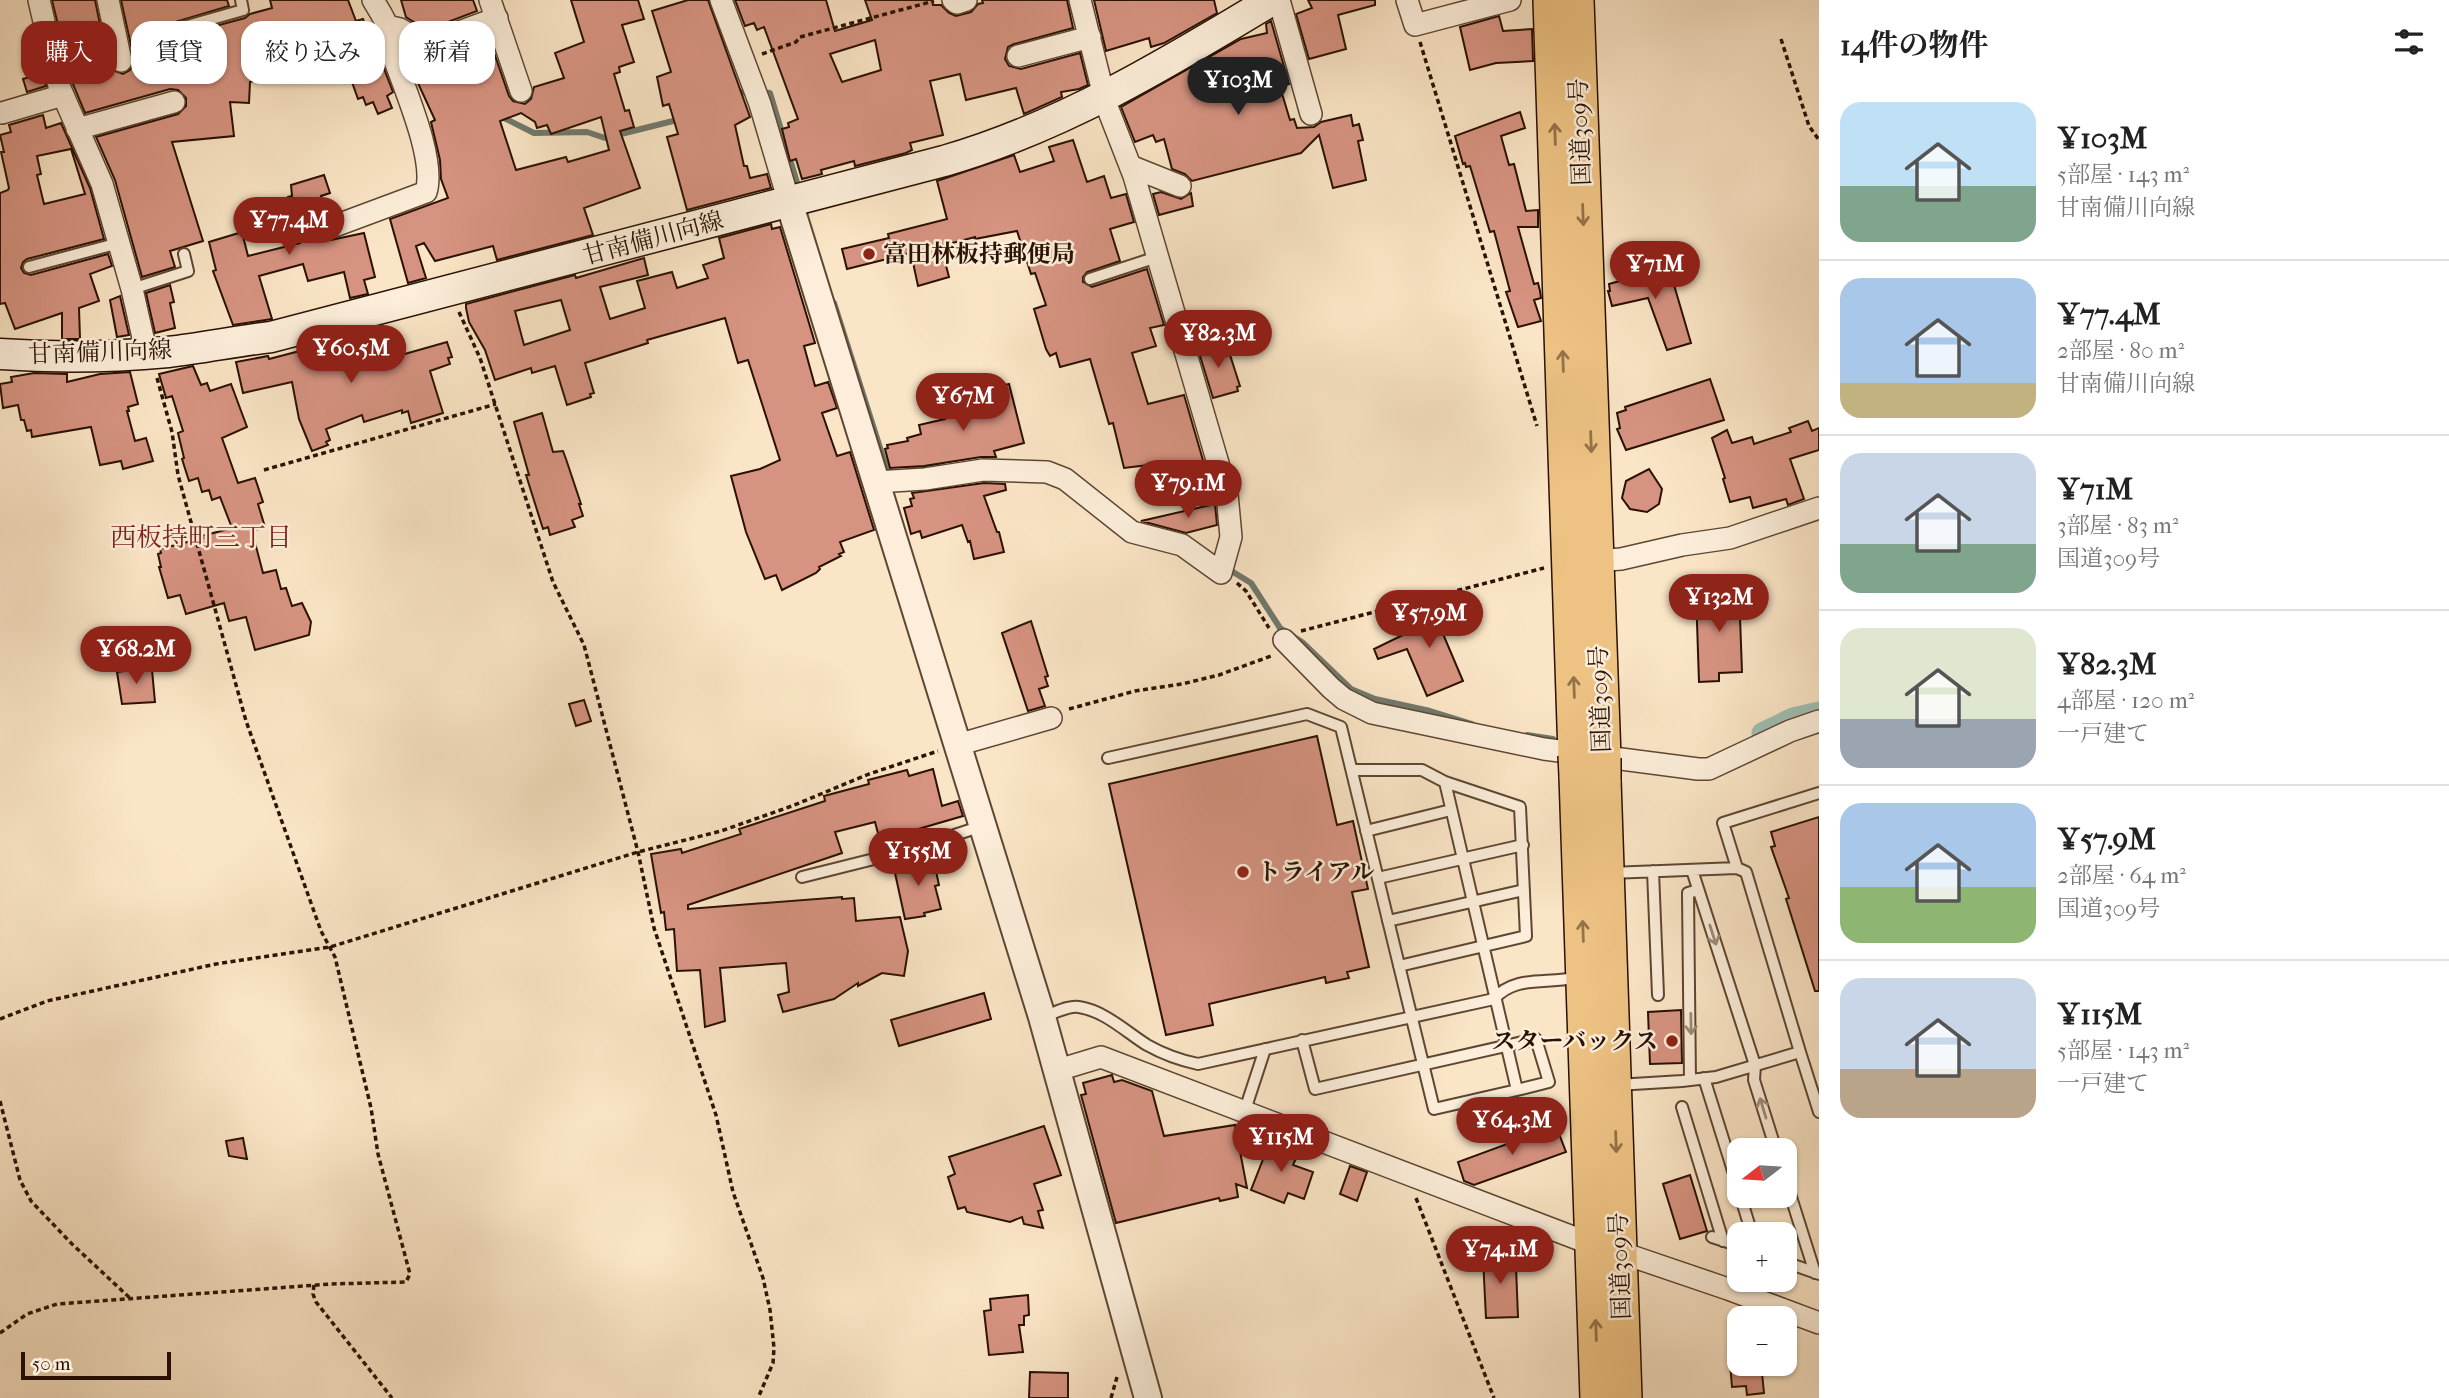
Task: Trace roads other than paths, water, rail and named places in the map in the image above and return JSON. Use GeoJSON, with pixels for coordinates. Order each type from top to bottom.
{"type":"FeatureCollection","features":[{"type":"Feature","properties":{"kind":"highway","name":"国道309号"},"geometry":{"type":"LineString","coordinates":[[1550,0],[1589,763],[1606,873],[1614,1085],[1598,1398]]}},
{"type":"Feature","properties":{"kind":"highway","name":"国道309号"},"geometry":{"type":"LineString","coordinates":[[1576,0],[1595,561],[1585,975],[1606,1250],[1624,1398]]}},
{"type":"Feature","properties":{"kind":"main road","name":"甘南備川向線"},"geometry":{"type":"LineString","coordinates":[[0,354],[59,356],[149,352],[271,337],[985,149],[1104,95],[1272,0]]}},
{"type":"Feature","properties":{"kind":"street"},"geometry":{"type":"LineString","coordinates":[[39,0],[63,95],[102,184],[144,342],[149,352]]}},
{"type":"Feature","properties":{"kind":"street"},"geometry":{"type":"LineString","coordinates":[[108,0],[121,61]]}},
{"type":"Feature","properties":{"kind":"street"},"geometry":{"type":"LineString","coordinates":[[332,226],[426,192],[428,185],[423,144],[387,26],[373,0]]}},
{"type":"Feature","properties":{"kind":"street"},"geometry":{"type":"LineString","coordinates":[[721,0],[760,104],[1042,1017],[1148,1398]]}},
{"type":"Feature","properties":{"kind":"street"},"geometry":{"type":"LineString","coordinates":[[953,0],[957,3],[966,0]]}},
{"type":"Feature","properties":{"kind":"street"},"geometry":{"type":"LineString","coordinates":[[876,482],[925,479],[983,470],[1047,472],[1065,479],[1132,532],[1182,545],[1222,573],[1231,537],[1227,494],[1130,166],[1104,95],[1080,0]]}},
{"type":"Feature","properties":{"kind":"street"},"geometry":{"type":"LineString","coordinates":[[1279,0],[1311,114]]}},
{"type":"Feature","properties":{"kind":"street"},"geometry":{"type":"LineString","coordinates":[[1407,0],[1415,25],[1510,0]]}},
{"type":"Feature","properties":{"kind":"street"},"geometry":{"type":"LineString","coordinates":[[387,26],[400,29],[426,44],[494,9],[521,91]]}},
{"type":"Feature","properties":{"kind":"street"},"geometry":{"type":"LineString","coordinates":[[1018,56],[1090,37]]}},
{"type":"Feature","properties":{"kind":"street"},"geometry":{"type":"LineString","coordinates":[[2,114],[63,95]]}},
{"type":"Feature","properties":{"kind":"street"},"geometry":{"type":"LineString","coordinates":[[77,129],[174,102]]}},
{"type":"Feature","properties":{"kind":"street"},"geometry":{"type":"LineString","coordinates":[[1130,166],[1180,186]]}},
{"type":"Feature","properties":{"kind":"street"},"geometry":{"type":"LineString","coordinates":[[1595,561],[1621,559],[1682,545],[1730,538],[1819,508]]}},
{"type":"Feature","properties":{"kind":"street"},"geometry":{"type":"LineString","coordinates":[[1284,640],[1344,699],[1372,713],[1544,749],[1589,763],[1709,769],[1790,730],[1819,721]]}},
{"type":"Feature","properties":{"kind":"street"},"geometry":{"type":"LineString","coordinates":[[957,745],[1051,718]]}},
{"type":"Feature","properties":{"kind":"street"},"geometry":{"type":"LineString","coordinates":[[1058,1070],[1101,1057],[1606,1250],[1728,1289],[1819,1323]]}},
{"type":"Feature","properties":{"kind":"lane"},"geometry":{"type":"LineString","coordinates":[[204,21],[243,10],[241,0]]}},
{"type":"Feature","properties":{"kind":"lane"},"geometry":{"type":"LineString","coordinates":[[29,267],[119,243]]}},
{"type":"Feature","properties":{"kind":"lane"},"geometry":{"type":"LineString","coordinates":[[132,289],[188,271],[184,254]]}},
{"type":"Feature","properties":{"kind":"lane"},"geometry":{"type":"LineString","coordinates":[[1090,279],[1157,257]]}},
{"type":"Feature","properties":{"kind":"lane"},"geometry":{"type":"LineString","coordinates":[[1108,758],[1307,714],[1341,727],[1352,770],[1366,831],[1378,878],[1399,967],[1423,1066],[1434,1109],[1549,1082],[1536,1040],[1423,1066],[1315,1089],[1302,1040]]}},
{"type":"Feature","properties":{"kind":"lane"},"geometry":{"type":"LineString","coordinates":[[1352,770],[1422,770],[1445,782],[1521,807],[1526,936],[1399,967]]}},
{"type":"Feature","properties":{"kind":"lane"},"geometry":{"type":"LineString","coordinates":[[1445,782],[1517,1090]]}},
{"type":"Feature","properties":{"kind":"lane"},"geometry":{"type":"LineString","coordinates":[[1737,868],[1723,823],[1819,793]]}},
{"type":"Feature","properties":{"kind":"lane"},"geometry":{"type":"LineString","coordinates":[[1366,831],[1451,810]]}},
{"type":"Feature","properties":{"kind":"lane"},"geometry":{"type":"LineString","coordinates":[[802,877],[906,851],[982,825]]}},
{"type":"Feature","properties":{"kind":"lane"},"geometry":{"type":"LineString","coordinates":[[1378,878],[1523,845]]}},
{"type":"Feature","properties":{"kind":"lane"},"geometry":{"type":"LineString","coordinates":[[1606,873],[1737,868],[1746,872],[1819,1112]]}},
{"type":"Feature","properties":{"kind":"lane"},"geometry":{"type":"LineString","coordinates":[[1692,870],[1755,1065],[1754,1080],[1772,1138]]}},
{"type":"Feature","properties":{"kind":"lane"},"geometry":{"type":"LineString","coordinates":[[1648,872],[1658,995]]}},
{"type":"Feature","properties":{"kind":"lane"},"geometry":{"type":"LineString","coordinates":[[1388,921],[1524,891]]}},
{"type":"Feature","properties":{"kind":"lane"},"geometry":{"type":"LineString","coordinates":[[1690,1080],[1688,893],[1698,891]]}},
{"type":"Feature","properties":{"kind":"lane"},"geometry":{"type":"LineString","coordinates":[[1042,1017],[1079,1007],[1112,1020],[1147,1045],[1175,1059],[1198,1064],[1494,999],[1504,988],[1546,979],[1567,980],[1585,975]]}},
{"type":"Feature","properties":{"kind":"lane"},"geometry":{"type":"LineString","coordinates":[[1245,1110],[1265,1049]]}},
{"type":"Feature","properties":{"kind":"lane"},"geometry":{"type":"LineString","coordinates":[[1614,1085],[1704,1078],[1800,1052]]}},
{"type":"Feature","properties":{"kind":"lane"},"geometry":{"type":"LineString","coordinates":[[1704,1078],[1727,1152]]}},
{"type":"Feature","properties":{"kind":"lane"},"geometry":{"type":"LineString","coordinates":[[1682,1107],[1717,1239],[1727,1242]]}},
{"type":"Feature","properties":{"kind":"lane"},"geometry":{"type":"LineString","coordinates":[[1795,1208],[1817,1274]]}},
{"type":"Feature","properties":{"kind":"lane"},"geometry":{"type":"LineString","coordinates":[[1797,1266],[1817,1274]]}},
{"type":"Feature","properties":{"kind":"waterway"},"geometry":{"type":"LineString","coordinates":[[736,96],[747,90],[770,93],[799,189]]}},
{"type":"Feature","properties":{"kind":"waterway"},"geometry":{"type":"LineString","coordinates":[[500,116],[534,133],[587,132],[605,138],[681,119]]}},
{"type":"Feature","properties":{"kind":"waterway"},"geometry":{"type":"LineString","coordinates":[[834,303],[888,473],[891,473]]}},
{"type":"Feature","properties":{"kind":"waterway"},"geometry":{"type":"LineString","coordinates":[[912,470],[940,466]]}},
{"type":"Feature","properties":{"kind":"waterway"},"geometry":{"type":"LineString","coordinates":[[1225,567],[1251,583],[1280,628],[1302,642],[1351,689],[1375,699],[1430,711],[1472,724]]}},
{"type":"Feature","properties":{"kind":"waterway"},"geometry":{"type":"LineString","coordinates":[[1762,733],[1793,718],[1819,712]]}},
{"type":"Feature","properties":{"kind":"waterway"},"geometry":{"type":"LineString","coordinates":[[1527,735],[1553,739]]}},
{"type":"Feature","properties":{"kind":"place","name":"富田林板持郵便局"},"geometry":{"type":"Point","coordinates":[869,254]}},
{"type":"Feature","properties":{"kind":"place","name":"トライアル"},"geometry":{"type":"Point","coordinates":[1243,872]}},
{"type":"Feature","properties":{"kind":"place","name":"スターバックス"},"geometry":{"type":"Point","coordinates":[1672,1041]}},
{"type":"Feature","properties":{"kind":"district","name":"西板持町三丁目"},"geometry":{"type":"Point","coordinates":[201,537]}}]}
